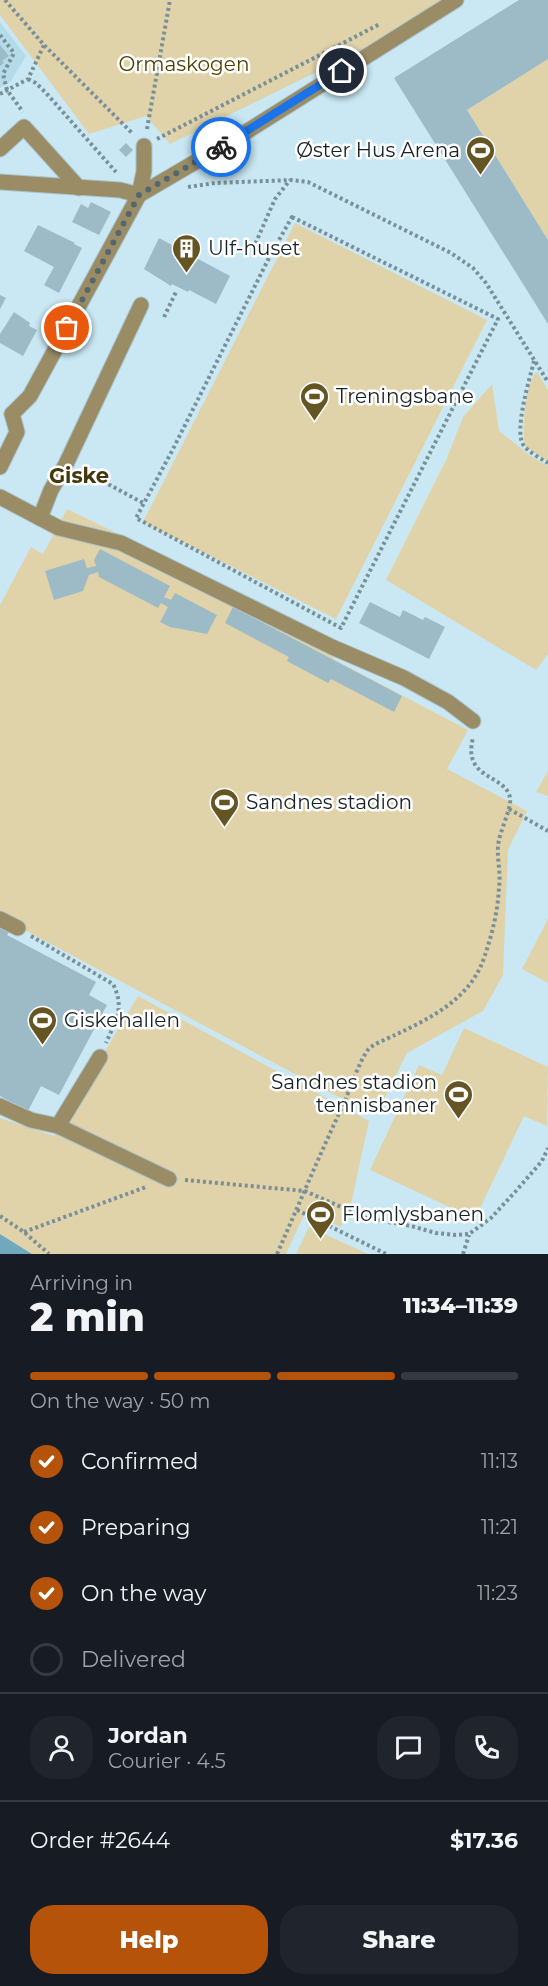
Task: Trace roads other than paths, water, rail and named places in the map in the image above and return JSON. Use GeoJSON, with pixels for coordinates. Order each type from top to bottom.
{"type":"FeatureCollection","features":[{"type":"Feature","properties":{"kind":"street"},"geometry":{"type":"LineString","coordinates":[[0,182],[120,190],[139,195],[238,137],[456,0]]}},
{"type":"Feature","properties":{"kind":"street"},"geometry":{"type":"LineString","coordinates":[[0,149],[24,127],[79,188]]}},
{"type":"Feature","properties":{"kind":"street"},"geometry":{"type":"LineString","coordinates":[[12,414],[30,396],[139,195],[144,171],[144,146]]}},
{"type":"Feature","properties":{"kind":"street"},"geometry":{"type":"LineString","coordinates":[[40,518],[51,490],[66,464],[141,304]]}},
{"type":"Feature","properties":{"kind":"street"},"geometry":{"type":"LineString","coordinates":[[0,403],[12,414],[17,432],[0,467]]}},
{"type":"Feature","properties":{"kind":"street"},"geometry":{"type":"LineString","coordinates":[[0,497],[60,528],[121,543],[332,647],[404,678],[448,702],[473,721]]}},
{"type":"Feature","properties":{"kind":"street"},"geometry":{"type":"LineString","coordinates":[[0,919],[18,928]]}},
{"type":"Feature","properties":{"kind":"street"},"geometry":{"type":"LineString","coordinates":[[57,1126],[100,1057]]}},
{"type":"Feature","properties":{"kind":"street"},"geometry":{"type":"LineString","coordinates":[[0,1106],[31,1120],[57,1126],[168,1179]]}},
{"type":"Feature","properties":{"kind":"place","name":"Øster Hus Arena"},"geometry":{"type":"Point","coordinates":[481,176]}},
{"type":"Feature","properties":{"kind":"place","name":"Ulf-huset"},"geometry":{"type":"Point","coordinates":[187,274]}},
{"type":"Feature","properties":{"kind":"place","name":"Treningsbane"},"geometry":{"type":"Point","coordinates":[315,422]}},
{"type":"Feature","properties":{"kind":"place","name":"Sandnes stadion"},"geometry":{"type":"Point","coordinates":[225,828]}},
{"type":"Feature","properties":{"kind":"place","name":"Giskehallen"},"geometry":{"type":"Point","coordinates":[43,1046]}},
{"type":"Feature","properties":{"kind":"place","name":"Sandnes stadion tennisbaner"},"geometry":{"type":"Point","coordinates":[458,1120]}},
{"type":"Feature","properties":{"kind":"place","name":"Flomlysbanen"},"geometry":{"type":"Point","coordinates":[321,1240]}},
{"type":"Feature","properties":{"kind":"district","name":"Giske"},"geometry":{"type":"Point","coordinates":[79,475]}},
{"type":"Feature","properties":{"kind":"park label","name":"Ormaskogen"},"geometry":{"type":"Point","coordinates":[184,64]}}]}
